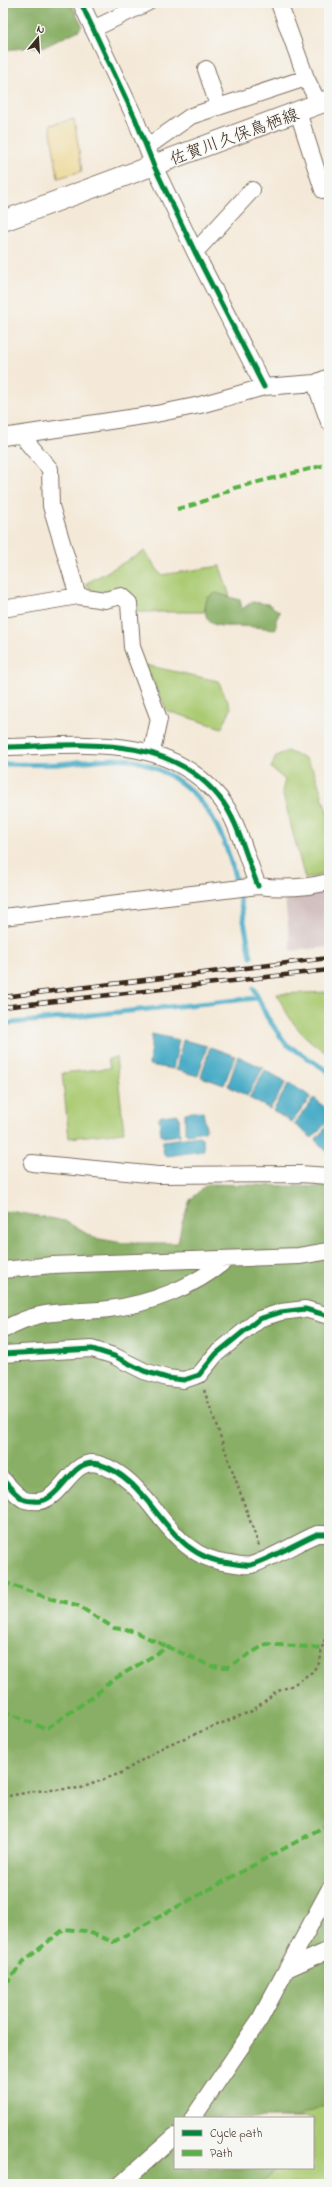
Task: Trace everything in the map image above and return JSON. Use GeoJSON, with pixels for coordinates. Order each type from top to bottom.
{"type":"FeatureCollection","features":[{"type":"Feature","properties":{"kind":"main road","name":"佐賀川久保鳥栖線"},"geometry":{"type":"LineString","coordinates":[[3,221],[324,102]]}},
{"type":"Feature","properties":{"kind":"street"},"geometry":{"type":"LineString","coordinates":[[81,3],[135,118],[154,166],[195,252],[264,387]]}},
{"type":"Feature","properties":{"kind":"street"},"geometry":{"type":"LineString","coordinates":[[93,28],[147,3]]}},
{"type":"Feature","properties":{"kind":"street"},"geometry":{"type":"LineString","coordinates":[[279,3],[306,78],[324,102]]}},
{"type":"Feature","properties":{"kind":"street"},"geometry":{"type":"LineString","coordinates":[[206,69],[218,106]]}},
{"type":"Feature","properties":{"kind":"street"},"geometry":{"type":"LineString","coordinates":[[147,147],[191,116],[306,78]]}},
{"type":"Feature","properties":{"kind":"street"},"geometry":{"type":"LineString","coordinates":[[298,112],[323,190],[329,190]]}},
{"type":"Feature","properties":{"kind":"street"},"geometry":{"type":"LineString","coordinates":[[195,252],[252,190]]}},
{"type":"Feature","properties":{"kind":"street"},"geometry":{"type":"LineString","coordinates":[[3,438],[156,414],[200,405],[264,387],[322,380],[329,422]]}},
{"type":"Feature","properties":{"kind":"street"},"geometry":{"type":"LineString","coordinates":[[21,435],[50,468],[51,506],[78,596]]}},
{"type":"Feature","properties":{"kind":"street"},"geometry":{"type":"LineString","coordinates":[[3,609],[78,596],[104,600],[121,596],[129,603],[132,647],[159,719],[152,752]]}},
{"type":"Feature","properties":{"kind":"street"},"geometry":{"type":"LineString","coordinates":[[3,747],[117,745],[152,752],[177,762],[195,773],[220,797],[232,819],[254,887]]}},
{"type":"Feature","properties":{"kind":"street"},"geometry":{"type":"LineString","coordinates":[[3,917],[214,891],[254,887],[278,888],[312,886],[329,882]]}},
{"type":"Feature","properties":{"kind":"street"},"geometry":{"type":"LineString","coordinates":[[32,1163],[158,1175],[300,1174],[329,1176]]}},
{"type":"Feature","properties":{"kind":"street"},"geometry":{"type":"LineString","coordinates":[[3,1270],[52,1265],[226,1260],[299,1256],[329,1251]]}},
{"type":"Feature","properties":{"kind":"street"},"geometry":{"type":"LineString","coordinates":[[3,1330],[20,1320],[38,1314],[108,1309],[143,1304],[215,1269],[226,1260]]}},
{"type":"Feature","properties":{"kind":"street"},"geometry":{"type":"LineString","coordinates":[[3,1354],[92,1349],[114,1356],[144,1370],[168,1378],[184,1380],[198,1375],[216,1354],[259,1319],[281,1312],[304,1309],[329,1316]]}},
{"type":"Feature","properties":{"kind":"street"},"geometry":{"type":"LineString","coordinates":[[3,1480],[24,1500],[40,1502],[53,1497],[74,1472],[83,1466],[96,1463],[116,1470],[137,1490],[182,1542],[196,1554],[219,1562],[250,1565],[317,1534],[329,1534]]}},
{"type":"Feature","properties":{"kind":"street"},"geometry":{"type":"LineString","coordinates":[[194,2117],[260,2019],[329,1890]]}},
{"type":"Feature","properties":{"kind":"street"},"geometry":{"type":"LineString","coordinates":[[287,1969],[329,1950]]}},
{"type":"Feature","properties":{"kind":"street"},"geometry":{"type":"LineString","coordinates":[[121,2184],[174,2137]]}},
{"type":"Feature","properties":{"kind":"path"},"geometry":{"type":"LineString","coordinates":[[198,1375],[264,1559]]}},
{"type":"Feature","properties":{"kind":"path"},"geometry":{"type":"LineString","coordinates":[[3,1797],[36,1791],[81,1788],[121,1773],[165,1746],[252,1711],[276,1692],[293,1685],[312,1672],[320,1662],[322,1648],[329,1626]]}},
{"type":"Feature","properties":{"kind":"shaded area"},"geometry":{"type":"Polygon","coordinates":[[[325,889],[329,897],[329,947],[291,951],[284,892],[325,889]]]}},
{"type":"Feature","properties":{"kind":"green space"},"geometry":{"type":"Polygon","coordinates":[[[10,3],[71,3],[82,25],[79,30],[46,46],[4,50],[3,6],[10,3]]]}},
{"type":"Feature","properties":{"kind":"green space"},"geometry":{"type":"Polygon","coordinates":[[[145,551],[161,575],[220,566],[230,597],[216,593],[207,598],[204,612],[138,612],[132,592],[99,596],[85,584],[145,551]]]}},
{"type":"Feature","properties":{"kind":"green space"},"geometry":{"type":"Polygon","coordinates":[[[216,593],[240,600],[242,609],[252,602],[268,604],[280,612],[276,620],[276,629],[215,625],[207,619],[206,607],[207,598],[216,593]]]}},
{"type":"Feature","properties":{"kind":"green space"},"geometry":{"type":"Polygon","coordinates":[[[145,665],[218,681],[231,708],[222,728],[167,711],[145,665]]]}},
{"type":"Feature","properties":{"kind":"green space"},"geometry":{"type":"Polygon","coordinates":[[[287,751],[306,759],[315,773],[329,818],[329,873],[305,879],[282,791],[285,780],[271,768],[276,756],[287,751]]]}},
{"type":"Feature","properties":{"kind":"green space"},"geometry":{"type":"Polygon","coordinates":[[[329,992],[329,1054],[311,1042],[304,1035],[292,1021],[277,994],[329,992]]]}},
{"type":"Feature","properties":{"kind":"green space"},"geometry":{"type":"Polygon","coordinates":[[[116,1057],[124,1132],[69,1138],[62,1073],[110,1068],[108,1059],[116,1057]]]}},
{"type":"Feature","properties":{"kind":"green space"},"geometry":{"type":"Polygon","coordinates":[[[207,1184],[329,1187],[329,2100],[326,2104],[302,2115],[301,2117],[174,2117],[174,2169],[277,2169],[260,2184],[3,2184],[3,1213],[10,1211],[65,1221],[94,1238],[123,1243],[178,1243],[182,1222],[190,1200],[207,1184]]]}},
{"type":"Feature","properties":{"kind":"green space"},"geometry":{"type":"Polygon","coordinates":[[[329,2065],[329,2184],[228,2184],[241,2169],[314,2169],[314,2117],[285,2117],[329,2065]]]}},
{"type":"Feature","properties":{"kind":"sand"},"geometry":{"type":"Polygon","coordinates":[[[74,119],[82,171],[58,178],[50,125],[74,119]]]}},
{"type":"Feature","properties":{"kind":"water"},"geometry":{"type":"Polygon","coordinates":[[[152,1034],[179,1040],[173,1069],[149,1065],[152,1034]]]}},
{"type":"Feature","properties":{"kind":"water"},"geometry":{"type":"Polygon","coordinates":[[[183,1040],[207,1046],[198,1076],[176,1070],[183,1040]]]}},
{"type":"Feature","properties":{"kind":"water"},"geometry":{"type":"Polygon","coordinates":[[[210,1047],[235,1056],[224,1085],[201,1077],[210,1047]]]}},
{"type":"Feature","properties":{"kind":"water"},"geometry":{"type":"Polygon","coordinates":[[[238,1056],[263,1068],[247,1096],[228,1086],[238,1056]]]}},
{"type":"Feature","properties":{"kind":"water"},"geometry":{"type":"Polygon","coordinates":[[[265,1070],[286,1082],[270,1109],[249,1098],[265,1070]]]}},
{"type":"Feature","properties":{"kind":"water"},"geometry":{"type":"Polygon","coordinates":[[[289,1083],[311,1097],[292,1122],[273,1111],[289,1083]]]}},
{"type":"Feature","properties":{"kind":"water"},"geometry":{"type":"Polygon","coordinates":[[[314,1098],[329,1111],[329,1120],[312,1138],[294,1124],[314,1098]]]}},
{"type":"Feature","properties":{"kind":"water"},"geometry":{"type":"Polygon","coordinates":[[[203,1112],[206,1128],[205,1131],[188,1134],[185,1132],[185,1113],[203,1112]]]}},
{"type":"Feature","properties":{"kind":"water"},"geometry":{"type":"Polygon","coordinates":[[[177,1114],[179,1116],[180,1135],[164,1137],[161,1135],[159,1118],[161,1116],[177,1114]]]}},
{"type":"Feature","properties":{"kind":"water"},"geometry":{"type":"Polygon","coordinates":[[[329,1124],[329,1154],[315,1140],[329,1124]]]}},
{"type":"Feature","properties":{"kind":"water"},"geometry":{"type":"Polygon","coordinates":[[[199,1136],[202,1138],[204,1148],[203,1151],[167,1156],[164,1154],[162,1144],[163,1141],[199,1136]]]}},
{"type":"Feature","properties":{"kind":"waterway"},"geometry":{"type":"LineString","coordinates":[[3,764],[58,764],[91,760],[124,759],[146,764],[162,771],[189,789],[206,808],[219,830],[228,854],[236,880],[251,957]]}},
{"type":"Feature","properties":{"kind":"waterway"},"geometry":{"type":"LineString","coordinates":[[254,989],[267,1017],[286,1044],[329,1072]]}},
{"type":"Feature","properties":{"kind":"waterway"},"geometry":{"type":"LineString","coordinates":[[3,1024],[257,998]]}},
{"type":"Feature","properties":{"kind":"railway"},"geometry":{"type":"LineString","coordinates":[[3,997],[329,958]]}},
{"type":"Feature","properties":{"kind":"railway"},"geometry":{"type":"LineString","coordinates":[[3,1007],[329,970]]}},
{"type":"Feature","properties":{"kind":"marked path"},"geometry":{"type":"LineString","coordinates":[[177,509],[197,504],[234,488],[329,464]]}},
{"type":"Feature","properties":{"kind":"marked path"},"geometry":{"type":"LineString","coordinates":[[3,1582],[48,1598],[77,1605],[114,1628],[133,1631],[168,1647]]}},
{"type":"Feature","properties":{"kind":"marked path"},"geometry":{"type":"LineString","coordinates":[[3,1711],[46,1729],[94,1696],[111,1681],[168,1647],[211,1666],[228,1667],[266,1644],[322,1648]]}},
{"type":"Feature","properties":{"kind":"marked path"},"geometry":{"type":"LineString","coordinates":[[3,1979],[9,1980],[24,1961],[64,1929],[86,1931],[113,1942],[329,1824]]}},
{"type":"Feature","properties":{"kind":"cycle path"},"geometry":{"type":"LineString","coordinates":[[81,3],[135,118],[154,166],[195,252],[264,387]]}},
{"type":"Feature","properties":{"kind":"cycle path"},"geometry":{"type":"LineString","coordinates":[[3,747],[61,745],[119,747],[147,752],[173,761],[197,776],[219,797],[226,806],[237,827],[258,886]]}},
{"type":"Feature","properties":{"kind":"cycle path"},"geometry":{"type":"LineString","coordinates":[[3,1354],[92,1349],[114,1356],[144,1371],[167,1378],[184,1380],[199,1375],[216,1354],[259,1319],[281,1312],[305,1309],[329,1316]]}},
{"type":"Feature","properties":{"kind":"cycle path"},"geometry":{"type":"LineString","coordinates":[[3,1480],[24,1500],[43,1500],[51,1496],[59,1489],[80,1467],[88,1463],[98,1464],[117,1473],[133,1486],[174,1534],[190,1548],[208,1558],[238,1564],[251,1565],[258,1563],[317,1534],[329,1534]]}}]}
